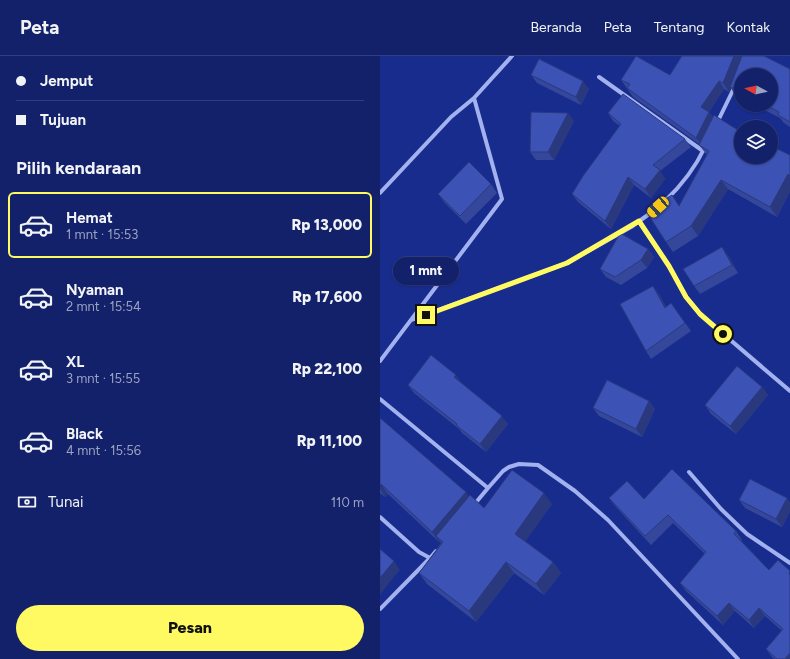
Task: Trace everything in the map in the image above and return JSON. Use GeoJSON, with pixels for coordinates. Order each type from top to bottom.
{"type":"FeatureCollection","features":[{"type":"Feature","properties":{"kind":"street"},"geometry":{"type":"LineString","coordinates":[[380,193],[451,117],[474,98],[512,56]]}},
{"type":"Feature","properties":{"kind":"street"},"geometry":{"type":"LineString","coordinates":[[600,77],[703,151]]}},
{"type":"Feature","properties":{"kind":"street"},"geometry":{"type":"LineString","coordinates":[[713,131],[734,88]]}},
{"type":"Feature","properties":{"kind":"street"},"geometry":{"type":"LineString","coordinates":[[380,361],[502,199],[474,98]]}},
{"type":"Feature","properties":{"kind":"street"},"geometry":{"type":"LineString","coordinates":[[663,202],[682,183],[696,165],[707,144]]}},
{"type":"Feature","properties":{"kind":"street"},"geometry":{"type":"LineString","coordinates":[[411,320],[567,263],[648,216],[658,207]]}},
{"type":"Feature","properties":{"kind":"street"},"geometry":{"type":"LineString","coordinates":[[639,221],[669,266],[686,297],[700,314],[790,391]]}},
{"type":"Feature","properties":{"kind":"street"},"geometry":{"type":"LineString","coordinates":[[380,399],[488,488]]}},
{"type":"Feature","properties":{"kind":"street"},"geometry":{"type":"LineString","coordinates":[[469,511],[503,471],[509,467],[520,464],[538,465],[549,471],[575,491],[608,520],[738,659]]}},
{"type":"Feature","properties":{"kind":"street"},"geometry":{"type":"LineString","coordinates":[[689,472],[721,509],[747,534],[790,563]]}},
{"type":"Feature","properties":{"kind":"street"},"geometry":{"type":"LineString","coordinates":[[380,517],[419,552],[430,558]]}},
{"type":"Feature","properties":{"kind":"street"},"geometry":{"type":"LineString","coordinates":[[380,608],[438,549]]}},
{"type":"Feature","properties":{"kind":"building"},"geometry":{"type":"Polygon","coordinates":[[[636,56],[670,75],[682,56],[734,56],[723,83],[719,81],[701,107],[709,112],[696,138],[627,88],[630,84],[621,80],[636,56]]]}},
{"type":"Feature","properties":{"kind":"building"},"geometry":{"type":"Polygon","coordinates":[[[742,56],[764,56],[790,69],[790,122],[778,115],[778,68],[737,68],[742,56]]]}},
{"type":"Feature","properties":{"kind":"building"},"geometry":{"type":"Polygon","coordinates":[[[539,59],[583,81],[576,97],[531,75],[539,59]]]}},
{"type":"Feature","properties":{"kind":"building"},"geometry":{"type":"Polygon","coordinates":[[[734,77],[734,89],[730,87],[734,77]]]}},
{"type":"Feature","properties":{"kind":"building"},"geometry":{"type":"Polygon","coordinates":[[[623,94],[685,139],[653,165],[660,170],[645,189],[628,177],[605,221],[572,194],[583,176],[621,124],[608,113],[623,94]]]}},
{"type":"Feature","properties":{"kind":"building"},"geometry":{"type":"Polygon","coordinates":[[[531,112],[568,113],[548,152],[530,152],[531,112]]]}},
{"type":"Feature","properties":{"kind":"building"},"geometry":{"type":"Polygon","coordinates":[[[714,115],[734,128],[734,164],[778,164],[778,149],[790,155],[790,176],[788,174],[770,207],[721,180],[691,226],[666,242],[646,211],[672,195],[679,206],[709,151],[699,145],[714,115]]]}},
{"type":"Feature","properties":{"kind":"building"},"geometry":{"type":"Polygon","coordinates":[[[469,162],[491,184],[460,216],[438,194],[469,162]]]}},
{"type":"Feature","properties":{"kind":"building"},"geometry":{"type":"Polygon","coordinates":[[[620,233],[648,249],[641,260],[615,277],[600,269],[620,233]]]}},
{"type":"Feature","properties":{"kind":"building"},"geometry":{"type":"Polygon","coordinates":[[[722,247],[732,265],[694,286],[683,269],[722,247]]]}},
{"type":"Feature","properties":{"kind":"building"},"geometry":{"type":"Polygon","coordinates":[[[653,286],[665,308],[671,303],[685,323],[646,351],[620,304],[653,286]]]}},
{"type":"Feature","properties":{"kind":"building"},"geometry":{"type":"Polygon","coordinates":[[[431,355],[456,375],[454,377],[502,416],[480,444],[408,385],[431,355]]]}},
{"type":"Feature","properties":{"kind":"building"},"geometry":{"type":"Polygon","coordinates":[[[737,366],[762,387],[730,426],[705,405],[737,366]]]}},
{"type":"Feature","properties":{"kind":"building"},"geometry":{"type":"Polygon","coordinates":[[[607,380],[649,401],[636,429],[593,408],[607,380]]]}},
{"type":"Feature","properties":{"kind":"building"},"geometry":{"type":"Polygon","coordinates":[[[380,418],[466,492],[432,532],[381,484],[380,486],[380,418]]]}},
{"type":"Feature","properties":{"kind":"building"},"geometry":{"type":"Polygon","coordinates":[[[672,469],[736,531],[734,534],[769,570],[778,560],[790,571],[790,653],[785,659],[777,659],[766,649],[783,629],[759,608],[749,620],[729,603],[717,616],[680,583],[706,552],[668,515],[645,536],[609,498],[627,481],[644,499],[672,469]]]}},
{"type":"Feature","properties":{"kind":"building"},"geometry":{"type":"Polygon","coordinates":[[[512,470],[544,493],[515,534],[553,562],[536,584],[506,562],[469,611],[419,573],[443,542],[436,536],[470,495],[484,508],[512,470]]]}},
{"type":"Feature","properties":{"kind":"building"},"geometry":{"type":"Polygon","coordinates":[[[750,479],[787,498],[776,519],[739,500],[750,479]]]}},
{"type":"Feature","properties":{"kind":"building"},"geometry":{"type":"Polygon","coordinates":[[[380,549],[394,561],[380,578],[380,549]]]}},
{"type":"Feature","properties":{"kind":"route"},"geometry":{"type":"LineString","coordinates":[[426,315],[567,263],[639,221],[669,266],[686,297],[700,314],[723,334]]}}]}
